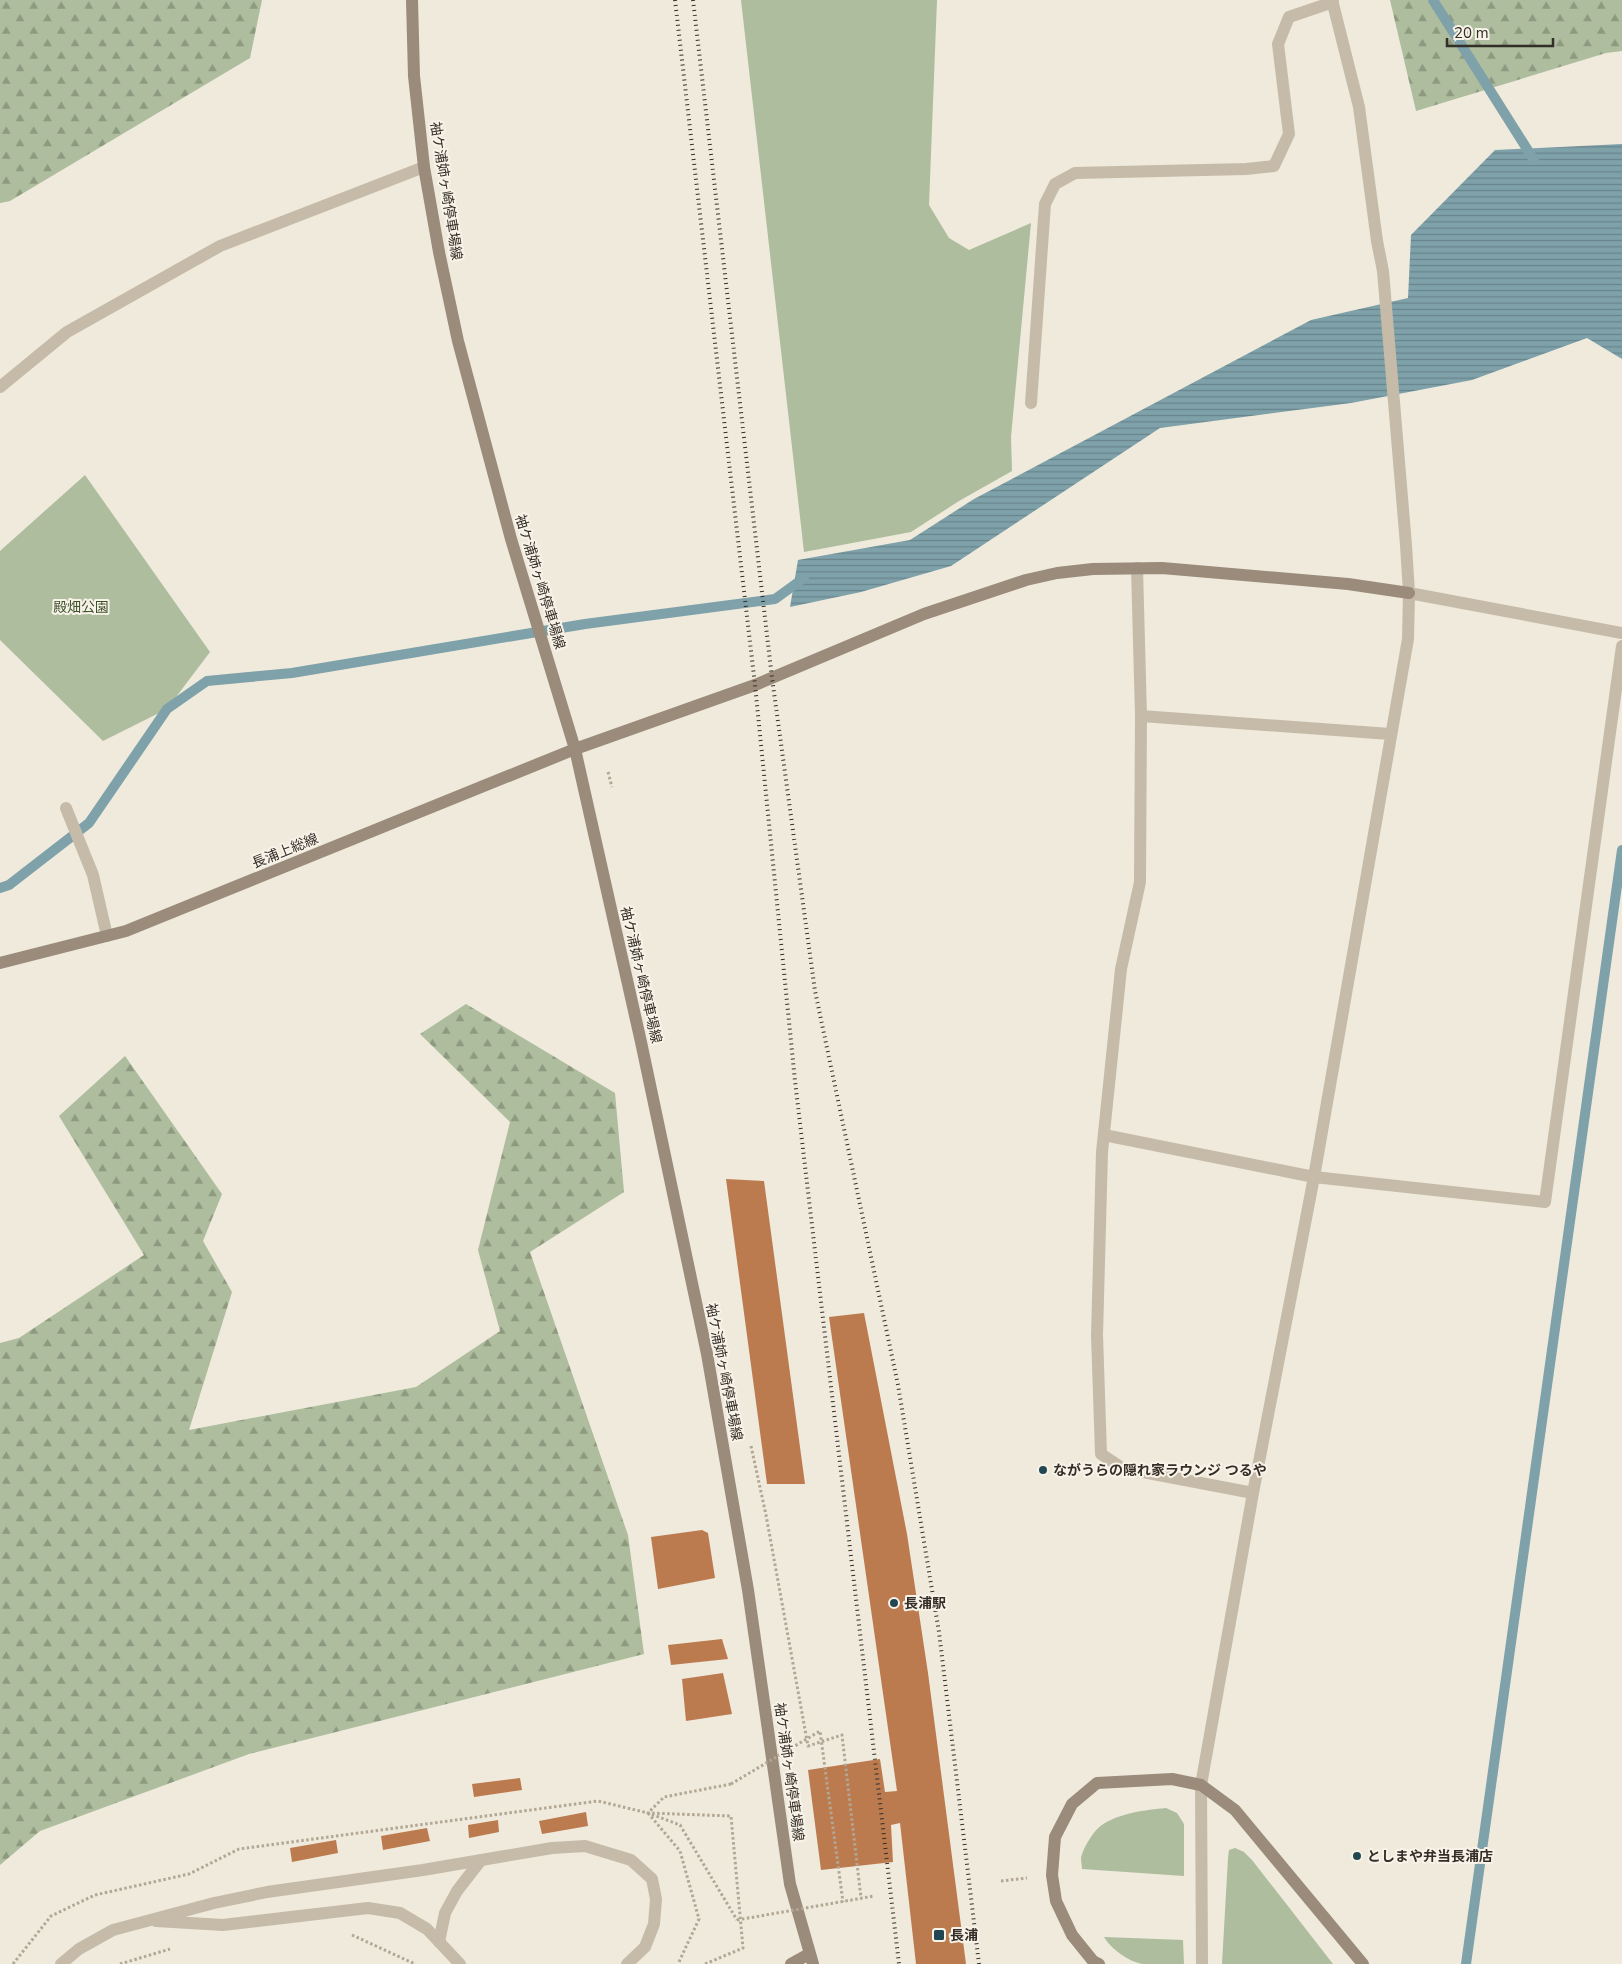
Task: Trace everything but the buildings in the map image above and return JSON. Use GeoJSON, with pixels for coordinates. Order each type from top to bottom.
{"type":"FeatureCollection","features":[{"type":"Feature","properties":{"kind":"main road","name":"袖ケ浦姉ヶ崎停車場線"},"geometry":{"type":"LineString","coordinates":[[412,0],[414,76],[424,167],[439,252],[458,341],[511,539],[576,749],[641,1042],[707,1354],[748,1590],[790,1884],[811,1959]]}},
{"type":"Feature","properties":{"kind":"main road","name":"長浦上総線"},"geometry":{"type":"LineString","coordinates":[[0,963],[126,932],[576,749],[756,685],[924,614],[1026,580],[1057,573],[1162,568],[1348,584],[1409,593]]}},
{"type":"Feature","properties":{"kind":"main road"},"geometry":{"type":"LineString","coordinates":[[1099,1964],[1093,1960],[1072,1935],[1056,1901],[1052,1875],[1055,1837],[1072,1804],[1097,1783],[1172,1778],[1201,1785],[1235,1810],[1363,1964]]}},
{"type":"Feature","properties":{"kind":"main road"},"geometry":{"type":"LineString","coordinates":[[791,1964],[811,1959]]}},
{"type":"Feature","properties":{"kind":"street"},"geometry":{"type":"LineString","coordinates":[[1031,403],[1045,204],[1055,184],[1075,173],[1246,169],[1274,166],[1289,134],[1278,44],[1289,17],[1332,1],[1359,107],[1377,241],[1383,271],[1406,545],[1409,593],[1408,639],[1314,1178],[1253,1493],[1201,1785],[1202,1964]]}},
{"type":"Feature","properties":{"kind":"street"},"geometry":{"type":"LineString","coordinates":[[0,387],[68,332],[220,246],[424,167]]}},
{"type":"Feature","properties":{"kind":"street"},"geometry":{"type":"LineString","coordinates":[[1137,568],[1141,716],[1140,882],[1121,969],[1104,1135],[1097,1335],[1101,1454],[1122,1468],[1253,1493]]}},
{"type":"Feature","properties":{"kind":"street"},"geometry":{"type":"LineString","coordinates":[[1409,593],[1622,634]]}},
{"type":"Feature","properties":{"kind":"street"},"geometry":{"type":"LineString","coordinates":[[1104,1135],[1314,1178],[1545,1202],[1622,646]]}},
{"type":"Feature","properties":{"kind":"street"},"geometry":{"type":"LineString","coordinates":[[1141,716],[1390,734]]}},
{"type":"Feature","properties":{"kind":"street"},"geometry":{"type":"LineString","coordinates":[[66,808],[93,874],[107,936]]}},
{"type":"Feature","properties":{"kind":"street"},"geometry":{"type":"LineString","coordinates":[[60,1964],[79,1949],[113,1930],[214,1903],[267,1892],[552,1848],[584,1846],[631,1860],[652,1880],[656,1899],[654,1924],[645,1947],[627,1964]]}},
{"type":"Feature","properties":{"kind":"street"},"geometry":{"type":"LineString","coordinates":[[439,1942],[445,1913],[457,1891],[481,1860]]}},
{"type":"Feature","properties":{"kind":"street"},"geometry":{"type":"LineString","coordinates":[[143,1921],[223,1925],[368,1908],[400,1913],[427,1929],[460,1964]]}},
{"type":"Feature","properties":{"kind":"path"},"geometry":{"type":"LineString","coordinates":[[648,1812],[664,1797],[730,1784],[820,1731],[843,1902]]}},
{"type":"Feature","properties":{"kind":"path"},"geometry":{"type":"LineString","coordinates":[[842,1734],[861,1898]]}},
{"type":"Feature","properties":{"kind":"path"},"geometry":{"type":"LineString","coordinates":[[648,1812],[680,1826],[736,1920],[874,1896]]}},
{"type":"Feature","properties":{"kind":"path"},"geometry":{"type":"LineString","coordinates":[[648,1812],[680,1851],[699,1919],[678,1964]]}},
{"type":"Feature","properties":{"kind":"green space"},"geometry":{"type":"Polygon","coordinates":[[[0,0],[262,0],[250,58],[10,201],[0,203],[0,0]]]}},
{"type":"Feature","properties":{"kind":"green space"},"geometry":{"type":"Polygon","coordinates":[[[741,0],[937,0],[929,205],[949,238],[969,250],[1031,223],[1011,437],[1012,471],[959,501],[911,532],[804,552],[741,0]]]}},
{"type":"Feature","properties":{"kind":"green space"},"geometry":{"type":"Polygon","coordinates":[[[1390,0],[1622,0],[1622,51],[1606,53],[1416,111],[1390,0]]]}},
{"type":"Feature","properties":{"kind":"green space","name":"殿畑公園"},"geometry":{"type":"Polygon","coordinates":[[[85,475],[210,652],[167,709],[103,741],[0,640],[0,551],[85,475]]]}},
{"type":"Feature","properties":{"kind":"green space"},"geometry":{"type":"Polygon","coordinates":[[[466,1004],[615,1093],[624,1192],[530,1252],[628,1535],[644,1654],[249,1754],[40,1831],[0,1865],[0,1343],[19,1338],[144,1255],[59,1116],[125,1056],[222,1194],[203,1241],[232,1292],[189,1430],[416,1387],[500,1331],[478,1250],[510,1122],[420,1034],[466,1004]]]}},
{"type":"Feature","properties":{"kind":"green space"},"geometry":{"type":"Polygon","coordinates":[[[1166,1808],[1177,1813],[1184,1824],[1184,1876],[1082,1869],[1081,1858],[1084,1849],[1099,1827],[1124,1815],[1166,1808]]]}},
{"type":"Feature","properties":{"kind":"green space"},"geometry":{"type":"Polygon","coordinates":[[[1235,1848],[1244,1852],[1252,1860],[1333,1964],[1222,1964],[1228,1858],[1229,1850],[1235,1848]]]}},
{"type":"Feature","properties":{"kind":"green space"},"geometry":{"type":"Polygon","coordinates":[[[1104,1937],[1183,1940],[1184,1964],[1143,1964],[1132,1961],[1111,1946],[1104,1937]]]}},
{"type":"Feature","properties":{"kind":"water"},"geometry":{"type":"Polygon","coordinates":[[[1622,144],[1622,359],[1587,338],[1472,380],[1351,403],[1160,428],[951,566],[861,592],[790,607],[798,560],[910,540],[974,499],[1311,320],[1408,298],[1411,235],[1495,150],[1622,144]]]}},
{"type":"Feature","properties":{"kind":"waterway"},"geometry":{"type":"LineString","coordinates":[[1433,0],[1534,160]]}},
{"type":"Feature","properties":{"kind":"waterway"},"geometry":{"type":"LineString","coordinates":[[0,888],[9,885],[89,823],[167,709],[207,681],[292,673],[585,624],[775,599],[804,578]]}},
{"type":"Feature","properties":{"kind":"waterway"},"geometry":{"type":"LineString","coordinates":[[1466,1964],[1622,850]]}},
{"type":"Feature","properties":{"kind":"railway"},"geometry":{"type":"LineString","coordinates":[[675,0],[755,685],[795,1081],[899,1964]]}},
{"type":"Feature","properties":{"kind":"railway"},"geometry":{"type":"LineString","coordinates":[[693,0],[772,678],[815,991],[898,1385],[939,1632],[979,1964]]}},
{"type":"Feature","properties":{"kind":"place","name":"ながうらの隠れ家ラウンジ つるや"},"geometry":{"type":"Point","coordinates":[1043,1470]}},
{"type":"Feature","properties":{"kind":"place","name":"長浦駅"},"geometry":{"type":"Point","coordinates":[894,1603]}},
{"type":"Feature","properties":{"kind":"place","name":"としまや弁当長浦店"},"geometry":{"type":"Point","coordinates":[1357,1856]}},
{"type":"Feature","properties":{"kind":"place","name":"長浦"},"geometry":{"type":"Point","coordinates":[939,1935]}}]}
